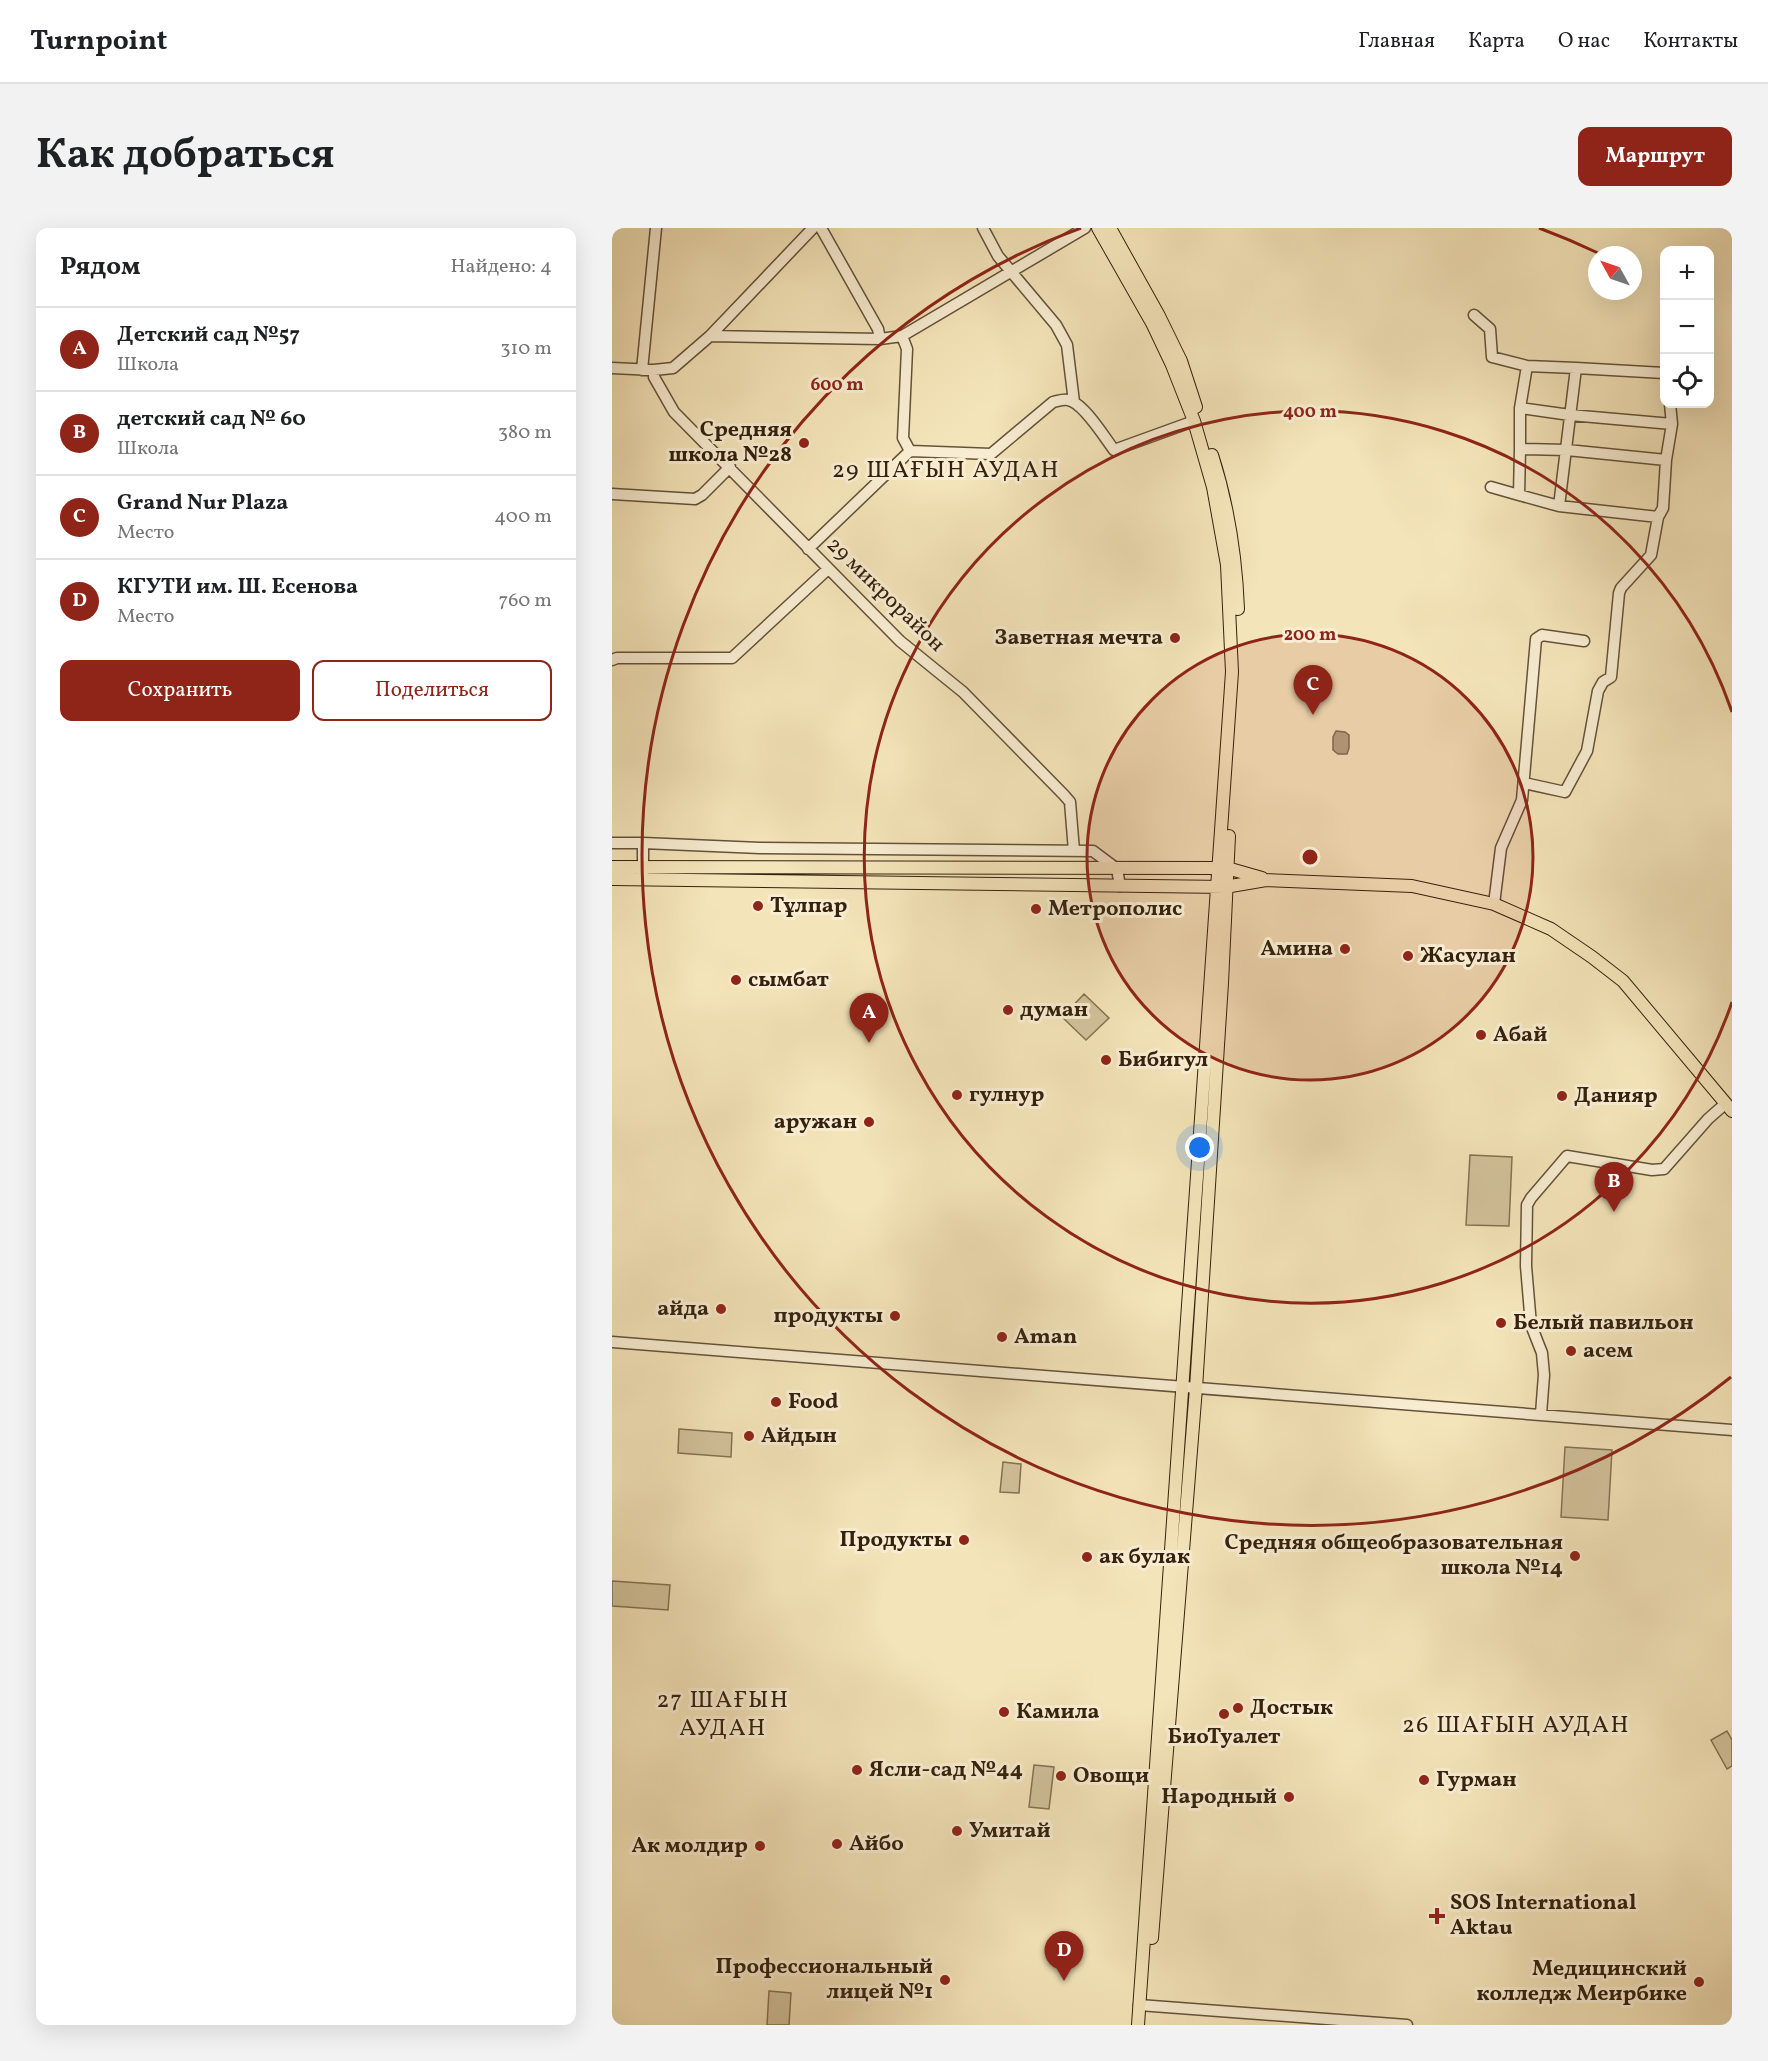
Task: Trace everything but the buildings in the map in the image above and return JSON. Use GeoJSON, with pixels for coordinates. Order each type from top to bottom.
{"type":"FeatureCollection","features":[{"type":"Feature","properties":{"kind":"main road"},"geometry":{"type":"LineString","coordinates":[[1098,228],[1152,324],[1197,420]]}},
{"type":"Feature","properties":{"kind":"main road"},"geometry":{"type":"LineString","coordinates":[[1110,228],[1181,361],[1197,420],[1213,487],[1227,566],[1234,702],[1223,868],[1181,1387],[1143,2006],[1146,2025]]}},
{"type":"Feature","properties":{"kind":"main road"},"geometry":{"type":"LineString","coordinates":[[612,867],[643,873],[1120,886],[1221,887],[1266,880],[1412,886],[1450,893],[1494,904],[1551,929],[1592,957],[1623,981],[1729,1108]]}},
{"type":"Feature","properties":{"kind":"main road"},"geometry":{"type":"LineString","coordinates":[[612,879],[643,873],[1223,868],[1266,880]]}},
{"type":"Feature","properties":{"kind":"main road"},"geometry":{"type":"LineString","coordinates":[[1138,2025],[1143,2006],[1196,1388],[1223,964],[1221,887]]}},
{"type":"Feature","properties":{"kind":"street"},"geometry":{"type":"LineString","coordinates":[[642,370],[656,228]]}},
{"type":"Feature","properties":{"kind":"street"},"geometry":{"type":"LineString","coordinates":[[612,368],[642,370],[673,368],[710,336],[813,228]]}},
{"type":"Feature","properties":{"kind":"street"},"geometry":{"type":"LineString","coordinates":[[821,228],[878,329],[880,339]]}},
{"type":"Feature","properties":{"kind":"street"},"geometry":{"type":"LineString","coordinates":[[983,228],[998,256],[1056,325],[1067,345],[1074,402]]}},
{"type":"Feature","properties":{"kind":"street"},"geometry":{"type":"LineString","coordinates":[[710,336],[880,339],[902,336],[1085,228]]}},
{"type":"Feature","properties":{"kind":"street"},"geometry":{"type":"LineString","coordinates":[[1474,315],[1490,329],[1492,357],[1527,366],[1660,373]]}},
{"type":"Feature","properties":{"kind":"street"},"geometry":{"type":"LineString","coordinates":[[902,336],[907,349],[903,438],[910,451]]}},
{"type":"Feature","properties":{"kind":"street"},"geometry":{"type":"LineString","coordinates":[[1519,495],[1520,408],[1527,366]]}},
{"type":"Feature","properties":{"kind":"street"},"geometry":{"type":"LineString","coordinates":[[1559,506],[1576,368]]}},
{"type":"Feature","properties":{"kind":"street","name":"29 микрорайон"},"geometry":{"type":"LineString","coordinates":[[654,370],[654,377],[674,412],[900,641],[963,692],[1064,795],[1070,802],[1074,851]]}},
{"type":"Feature","properties":{"kind":"street"},"geometry":{"type":"LineString","coordinates":[[808,549],[910,451],[991,454],[1053,402],[1066,400],[1074,402],[1114,450],[1197,420]]}},
{"type":"Feature","properties":{"kind":"street"},"geometry":{"type":"LineString","coordinates":[[1520,408],[1672,424]]}},
{"type":"Feature","properties":{"kind":"street"},"geometry":{"type":"LineString","coordinates":[[1524,783],[1565,792],[1587,751],[1598,691],[1603,682],[1611,677],[1619,593],[1649,558],[1658,517],[1664,508],[1666,460],[1672,424],[1670,408]]}},
{"type":"Feature","properties":{"kind":"street"},"geometry":{"type":"LineString","coordinates":[[1520,448],[1567,450],[1666,460]]}},
{"type":"Feature","properties":{"kind":"street"},"geometry":{"type":"LineString","coordinates":[[612,494],[695,499],[730,467]]}},
{"type":"Feature","properties":{"kind":"street"},"geometry":{"type":"LineString","coordinates":[[1491,487],[1559,506],[1658,517]]}},
{"type":"Feature","properties":{"kind":"street"},"geometry":{"type":"LineString","coordinates":[[612,660],[617,658],[732,658],[828,569]]}},
{"type":"Feature","properties":{"kind":"street"},"geometry":{"type":"LineString","coordinates":[[1494,904],[1501,848],[1522,800],[1536,639],[1542,635],[1584,641]]}},
{"type":"Feature","properties":{"kind":"street"},"geometry":{"type":"LineString","coordinates":[[612,843],[760,848],[1093,851],[1117,869],[1120,886]]}},
{"type":"Feature","properties":{"kind":"street"},"geometry":{"type":"LineString","coordinates":[[643,843],[643,873]]}},
{"type":"Feature","properties":{"kind":"street"},"geometry":{"type":"LineString","coordinates":[[1541,1414],[1544,1375],[1542,1353],[1531,1325],[1526,1266],[1527,1206],[1531,1198],[1567,1156],[1652,1170],[1664,1169],[1708,1119],[1729,1108]]}},
{"type":"Feature","properties":{"kind":"street"},"geometry":{"type":"LineString","coordinates":[[612,1342],[1732,1430]]}},
{"type":"Feature","properties":{"kind":"street"},"geometry":{"type":"LineString","coordinates":[[1143,2006],[1407,2025]]}},
{"type":"Feature","properties":{"kind":"shaded area"},"geometry":{"type":"Polygon","coordinates":[[[1336,731],[1349,735],[1347,754],[1338,754],[1333,750],[1333,737],[1336,731]]]}},
{"type":"Feature","properties":{"kind":"shaded area"},"geometry":{"type":"Polygon","coordinates":[[[1084,994],[1109,1018],[1086,1040],[1062,1017],[1084,994]]]}},
{"type":"Feature","properties":{"kind":"shaded area"},"geometry":{"type":"Polygon","coordinates":[[[1470,1155],[1512,1157],[1509,1226],[1466,1225],[1470,1155]]]}},
{"type":"Feature","properties":{"kind":"shaded area"},"geometry":{"type":"Polygon","coordinates":[[[679,1429],[732,1433],[731,1457],[678,1453],[679,1429]]]}},
{"type":"Feature","properties":{"kind":"shaded area"},"geometry":{"type":"Polygon","coordinates":[[[1565,1447],[1612,1450],[1608,1520],[1561,1517],[1565,1447]]]}},
{"type":"Feature","properties":{"kind":"shaded area"},"geometry":{"type":"Polygon","coordinates":[[[1003,1462],[1021,1464],[1019,1493],[1000,1492],[1003,1462]]]}},
{"type":"Feature","properties":{"kind":"shaded area"},"geometry":{"type":"Polygon","coordinates":[[[612,1581],[670,1585],[668,1610],[612,1606],[612,1581]]]}},
{"type":"Feature","properties":{"kind":"shaded area"},"geometry":{"type":"Polygon","coordinates":[[[1727,1731],[1732,1740],[1732,1766],[1727,1769],[1711,1740],[1727,1731]]]}},
{"type":"Feature","properties":{"kind":"shaded area"},"geometry":{"type":"Polygon","coordinates":[[[1034,1765],[1054,1767],[1049,1809],[1029,1807],[1034,1765]]]}},
{"type":"Feature","properties":{"kind":"shaded area"},"geometry":{"type":"Polygon","coordinates":[[[769,1991],[791,1993],[789,2025],[767,2025],[769,1991]]]}},
{"type":"Feature","properties":{"kind":"place","name":"Средняя школа №28"},"geometry":{"type":"Point","coordinates":[804,443]}},
{"type":"Feature","properties":{"kind":"place","name":"Заветная мечта"},"geometry":{"type":"Point","coordinates":[1175,638]}},
{"type":"Feature","properties":{"kind":"place","name":"Grand Nur Plaza"},"geometry":{"type":"Point","coordinates":[1313,715]}},
{"type":"Feature","properties":{"kind":"place","name":"Тұлпар"},"geometry":{"type":"Point","coordinates":[758,906]}},
{"type":"Feature","properties":{"kind":"place","name":"Метрополис"},"geometry":{"type":"Point","coordinates":[1036,909]}},
{"type":"Feature","properties":{"kind":"place","name":"Амина"},"geometry":{"type":"Point","coordinates":[1345,949]}},
{"type":"Feature","properties":{"kind":"place","name":"Жасулан"},"geometry":{"type":"Point","coordinates":[1408,956]}},
{"type":"Feature","properties":{"kind":"place","name":"сымбат"},"geometry":{"type":"Point","coordinates":[736,980]}},
{"type":"Feature","properties":{"kind":"place","name":"думан"},"geometry":{"type":"Point","coordinates":[1008,1010]}},
{"type":"Feature","properties":{"kind":"place","name":"Абай"},"geometry":{"type":"Point","coordinates":[1481,1035]}},
{"type":"Feature","properties":{"kind":"place","name":"Детский сад №57"},"geometry":{"type":"Point","coordinates":[869,1043]}},
{"type":"Feature","properties":{"kind":"place","name":"Бибигул"},"geometry":{"type":"Point","coordinates":[1106,1060]}},
{"type":"Feature","properties":{"kind":"place","name":"гулнур"},"geometry":{"type":"Point","coordinates":[957,1095]}},
{"type":"Feature","properties":{"kind":"place","name":"Данияр"},"geometry":{"type":"Point","coordinates":[1562,1096]}},
{"type":"Feature","properties":{"kind":"place","name":"аружан"},"geometry":{"type":"Point","coordinates":[869,1122]}},
{"type":"Feature","properties":{"kind":"place","name":"детский сад № 60"},"geometry":{"type":"Point","coordinates":[1614,1212]}},
{"type":"Feature","properties":{"kind":"place","name":"айда"},"geometry":{"type":"Point","coordinates":[721,1309]}},
{"type":"Feature","properties":{"kind":"place","name":"продукты"},"geometry":{"type":"Point","coordinates":[895,1316]}},
{"type":"Feature","properties":{"kind":"place","name":"Белый павильон"},"geometry":{"type":"Point","coordinates":[1501,1323]}},
{"type":"Feature","properties":{"kind":"place","name":"Aman"},"geometry":{"type":"Point","coordinates":[1002,1337]}},
{"type":"Feature","properties":{"kind":"place","name":"асем"},"geometry":{"type":"Point","coordinates":[1571,1351]}},
{"type":"Feature","properties":{"kind":"place","name":"Food"},"geometry":{"type":"Point","coordinates":[776,1402]}},
{"type":"Feature","properties":{"kind":"place","name":"Айдын"},"geometry":{"type":"Point","coordinates":[749,1436]}},
{"type":"Feature","properties":{"kind":"place","name":"Продукты"},"geometry":{"type":"Point","coordinates":[964,1540]}},
{"type":"Feature","properties":{"kind":"place","name":"Cредняя общеобразовательная школа №14"},"geometry":{"type":"Point","coordinates":[1575,1556]}},
{"type":"Feature","properties":{"kind":"place","name":"ак булак"},"geometry":{"type":"Point","coordinates":[1087,1557]}},
{"type":"Feature","properties":{"kind":"place","name":"Достык"},"geometry":{"type":"Point","coordinates":[1238,1708]}},
{"type":"Feature","properties":{"kind":"place","name":"Камила"},"geometry":{"type":"Point","coordinates":[1004,1712]}},
{"type":"Feature","properties":{"kind":"place","name":"БиоТуалет"},"geometry":{"type":"Point","coordinates":[1224,1714]}},
{"type":"Feature","properties":{"kind":"place","name":"Ясли-сад №44"},"geometry":{"type":"Point","coordinates":[857,1770]}},
{"type":"Feature","properties":{"kind":"place","name":"Овощи"},"geometry":{"type":"Point","coordinates":[1061,1776]}},
{"type":"Feature","properties":{"kind":"place","name":"Гурман"},"geometry":{"type":"Point","coordinates":[1424,1780]}},
{"type":"Feature","properties":{"kind":"place","name":"Народный"},"geometry":{"type":"Point","coordinates":[1289,1797]}},
{"type":"Feature","properties":{"kind":"place","name":"Умитай"},"geometry":{"type":"Point","coordinates":[957,1831]}},
{"type":"Feature","properties":{"kind":"place","name":"Айбо"},"geometry":{"type":"Point","coordinates":[837,1844]}},
{"type":"Feature","properties":{"kind":"place","name":"Ак молдир"},"geometry":{"type":"Point","coordinates":[760,1846]}},
{"type":"Feature","properties":{"kind":"place","name":"SOS International Aktau"},"geometry":{"type":"Point","coordinates":[1437,1916]}},
{"type":"Feature","properties":{"kind":"place","name":"Профессиональный лицей №1"},"geometry":{"type":"Point","coordinates":[945,1980]}},
{"type":"Feature","properties":{"kind":"place","name":"КГУТИ им. Ш. Есенова"},"geometry":{"type":"Point","coordinates":[1064,1981]}},
{"type":"Feature","properties":{"kind":"place","name":"Медицинский колледж Меирбике"},"geometry":{"type":"Point","coordinates":[1699,1982]}},
{"type":"Feature","properties":{"kind":"district","name":"29 ШАҒЫН АУДАН"},"geometry":{"type":"Point","coordinates":[946,471]}},
{"type":"Feature","properties":{"kind":"district","name":"27 ШАҒЫН АУДАН"},"geometry":{"type":"Point","coordinates":[723,1715]}},
{"type":"Feature","properties":{"kind":"district","name":"26 ШАҒЫН АУДАН"},"geometry":{"type":"Point","coordinates":[1516,1726]}}]}
